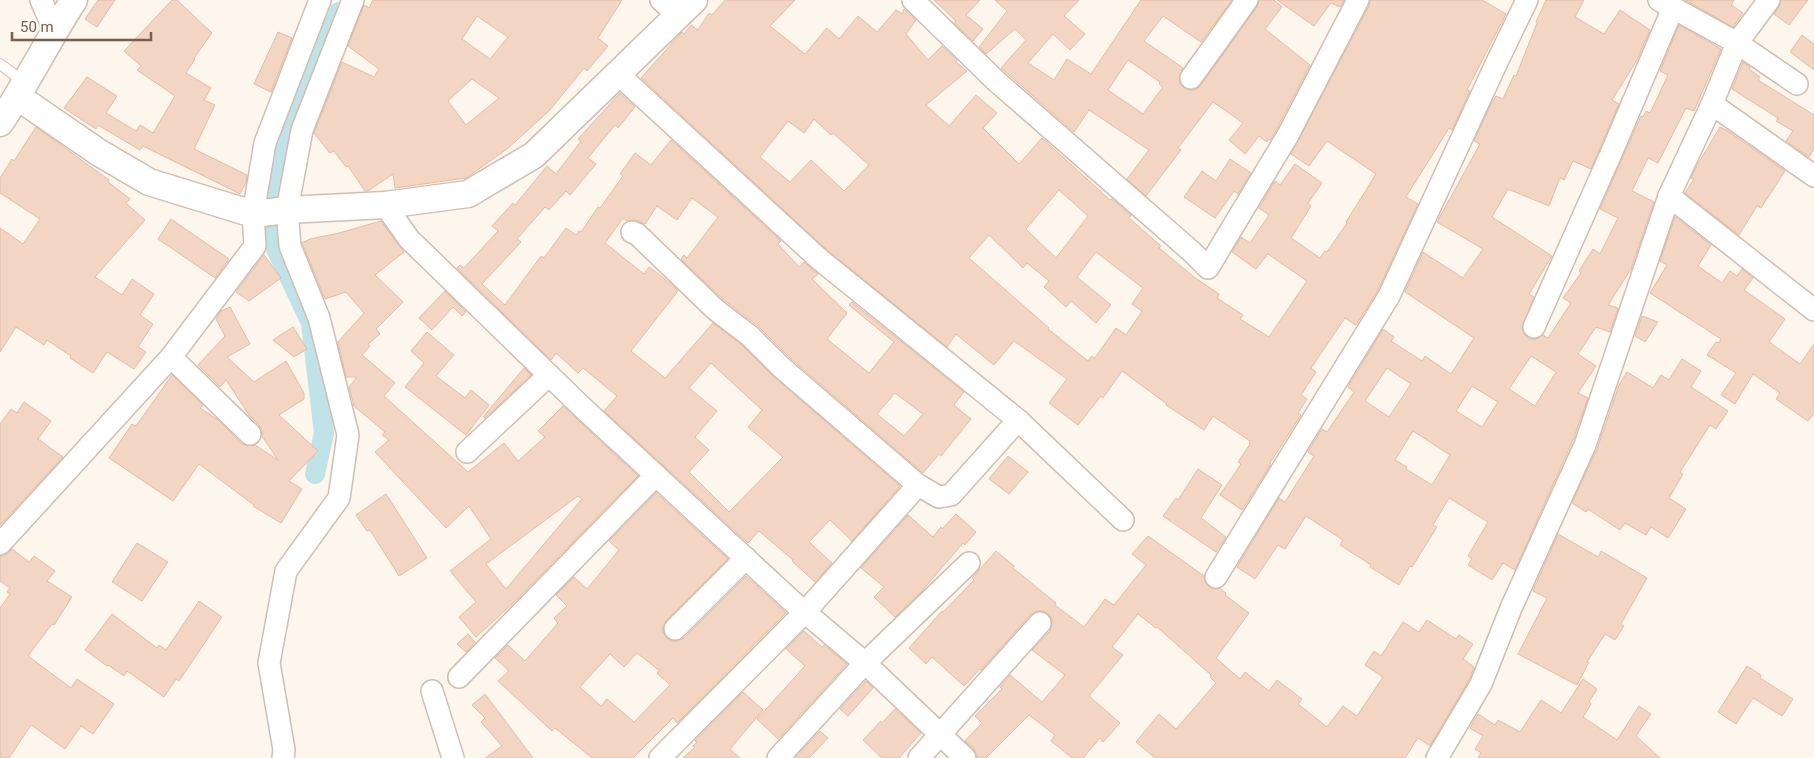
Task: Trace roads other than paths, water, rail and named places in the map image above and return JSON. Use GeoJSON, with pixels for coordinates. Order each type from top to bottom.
{"type":"FeatureCollection","features":[{"type":"Feature","properties":{"kind":"street"},"geometry":{"type":"LineString","coordinates":[[41,0],[54,30]]}},
{"type":"Feature","properties":{"kind":"street"},"geometry":{"type":"LineString","coordinates":[[0,123],[21,90],[54,30],[74,0]]}},
{"type":"Feature","properties":{"kind":"street"},"geometry":{"type":"LineString","coordinates":[[0,544],[171,357],[255,246],[253,214],[265,143],[320,0]]}},
{"type":"Feature","properties":{"kind":"street"},"geometry":{"type":"LineString","coordinates":[[283,758],[284,750],[269,663],[286,571],[339,498],[348,435],[319,318],[290,246],[287,210],[302,130],[353,0]]}},
{"type":"Feature","properties":{"kind":"street"},"geometry":{"type":"LineString","coordinates":[[913,0],[995,80],[1208,268],[1288,135],[1358,0]]}},
{"type":"Feature","properties":{"kind":"street"},"geometry":{"type":"LineString","coordinates":[[1191,78],[1247,0]]}},
{"type":"Feature","properties":{"kind":"street"},"geometry":{"type":"LineString","coordinates":[[1216,577],[1389,296],[1497,62],[1528,0]]}},
{"type":"Feature","properties":{"kind":"street"},"geometry":{"type":"LineString","coordinates":[[1437,758],[1480,684],[1511,608],[1585,445],[1669,196],[1712,104],[1737,43],[1769,0]]}},
{"type":"Feature","properties":{"kind":"street"},"geometry":{"type":"LineString","coordinates":[[1534,327],[1613,150],[1666,4],[1737,43],[1797,84]]}},
{"type":"Feature","properties":{"kind":"street"},"geometry":{"type":"LineString","coordinates":[[21,90],[98,152],[149,182],[253,214],[287,210],[385,205],[468,194],[534,154],[618,74],[678,5]]}},
{"type":"Feature","properties":{"kind":"street"},"geometry":{"type":"LineString","coordinates":[[618,74],[818,258],[1018,420],[1123,520]]}},
{"type":"Feature","properties":{"kind":"street"},"geometry":{"type":"LineString","coordinates":[[1712,104],[1814,176]]}},
{"type":"Feature","properties":{"kind":"street"},"geometry":{"type":"LineString","coordinates":[[1669,196],[1814,310]]}},
{"type":"Feature","properties":{"kind":"street"},"geometry":{"type":"LineString","coordinates":[[385,205],[409,239],[549,375],[805,612],[865,663],[965,758]]}},
{"type":"Feature","properties":{"kind":"street"},"geometry":{"type":"LineString","coordinates":[[632,232],[637,234],[716,310],[750,336],[781,367],[918,485],[939,497],[951,495],[1018,420]]}},
{"type":"Feature","properties":{"kind":"street"},"geometry":{"type":"LineString","coordinates":[[171,357],[250,434]]}},
{"type":"Feature","properties":{"kind":"street"},"geometry":{"type":"LineString","coordinates":[[467,452],[549,375]]}},
{"type":"Feature","properties":{"kind":"street"},"geometry":{"type":"LineString","coordinates":[[459,676],[656,475]]}},
{"type":"Feature","properties":{"kind":"street"},"geometry":{"type":"LineString","coordinates":[[660,758],[805,612],[918,485]]}},
{"type":"Feature","properties":{"kind":"street"},"geometry":{"type":"LineString","coordinates":[[675,629],[746,558]]}},
{"type":"Feature","properties":{"kind":"street"},"geometry":{"type":"LineString","coordinates":[[778,758],[865,663],[969,563]]}},
{"type":"Feature","properties":{"kind":"street"},"geometry":{"type":"LineString","coordinates":[[919,758],[1040,624]]}},
{"type":"Feature","properties":{"kind":"street"},"geometry":{"type":"LineString","coordinates":[[432,691],[453,758]]}},
{"type":"Feature","properties":{"kind":"lane"},"geometry":{"type":"LineString","coordinates":[[0,64],[21,90]]}},
{"type":"Feature","properties":{"kind":"waterway"},"geometry":{"type":"LineString","coordinates":[[315,474],[324,433],[311,323],[276,249],[270,183],[310,75],[339,12]]}}]}
